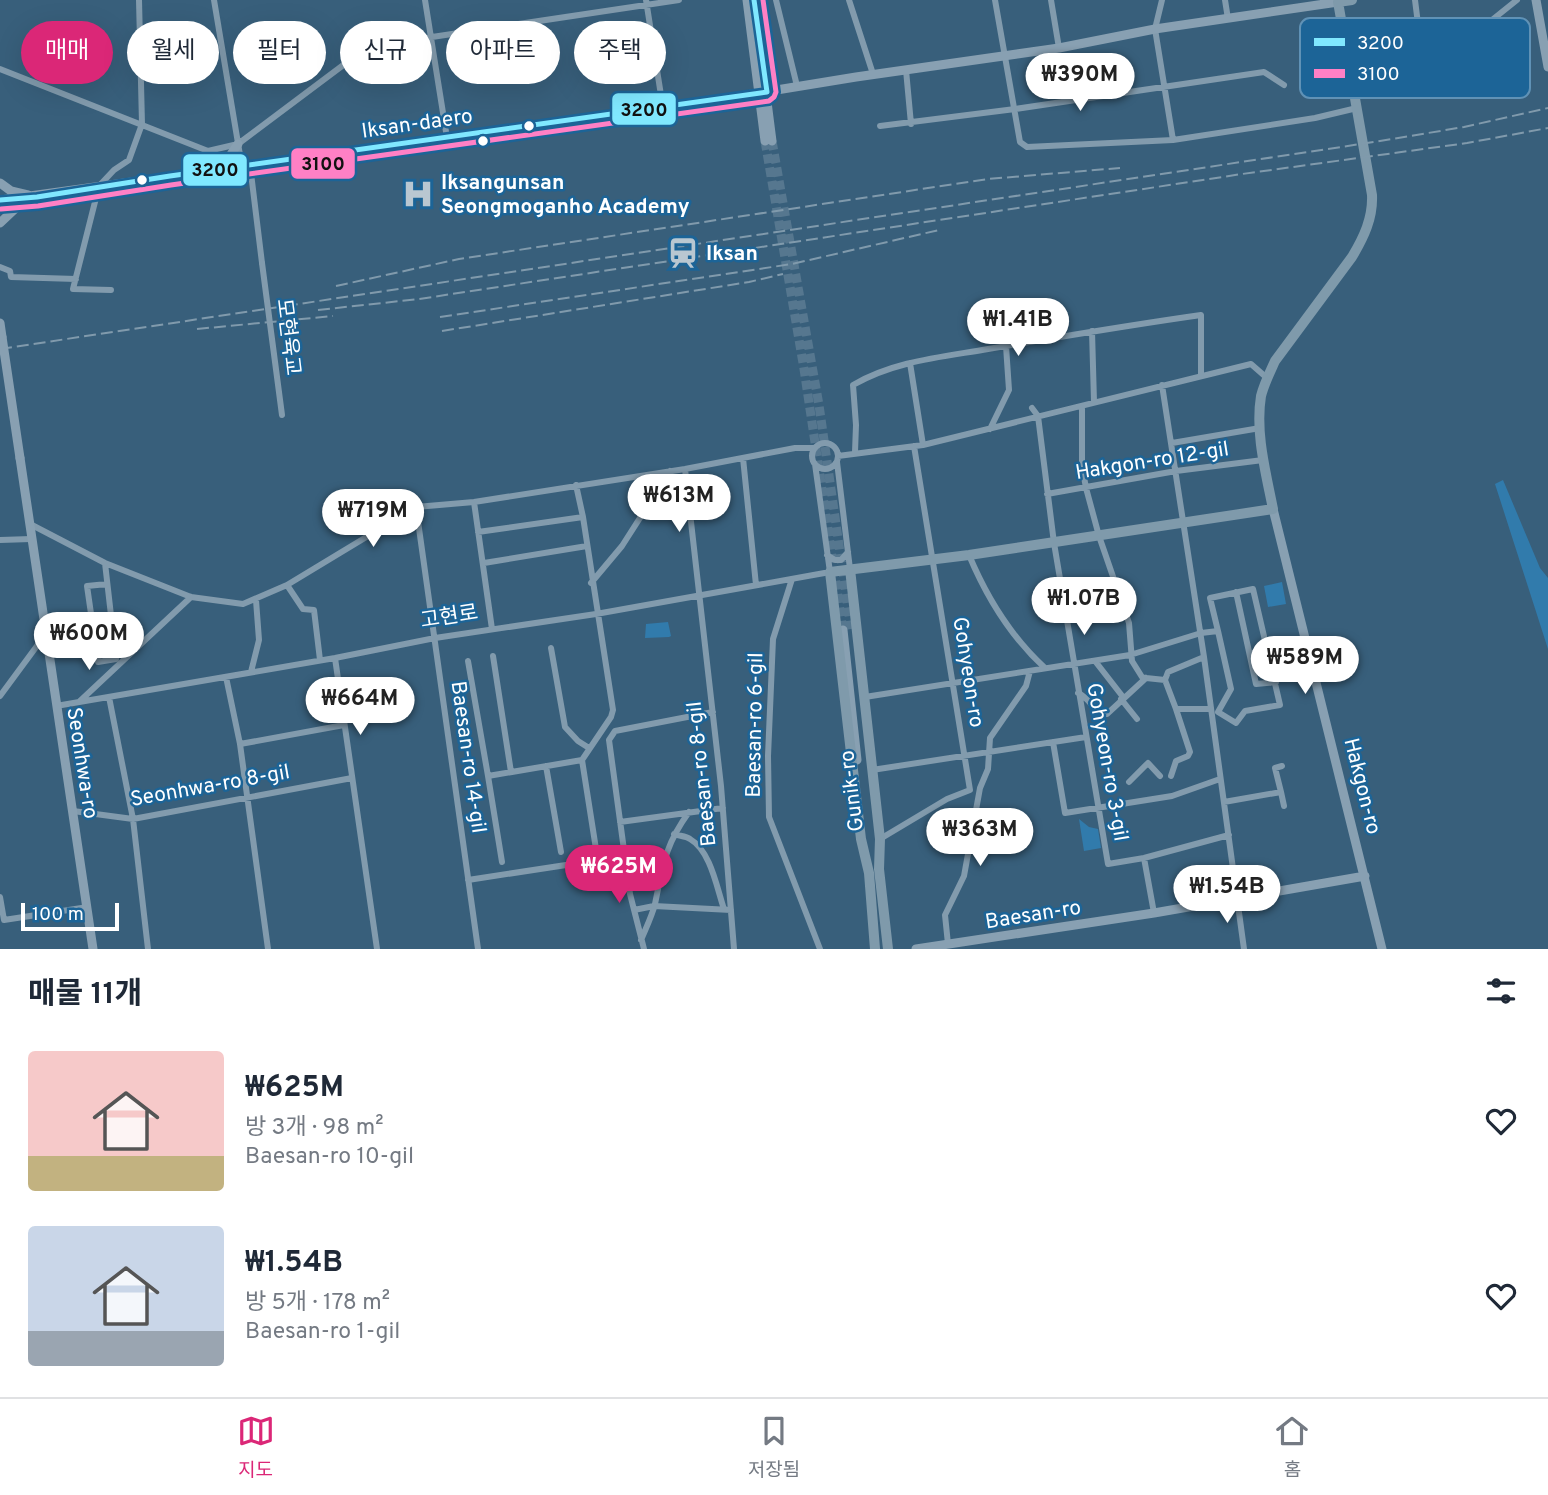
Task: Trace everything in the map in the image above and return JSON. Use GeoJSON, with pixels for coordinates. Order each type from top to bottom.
{"type":"FeatureCollection","features":[{"type":"Feature","properties":{"kind":"main road","name":"Iksan-daero"},"geometry":{"type":"LineString","coordinates":[[1338,1],[1352,0]]}},
{"type":"Feature","properties":{"kind":"main road","name":"Hakgon-ro"},"geometry":{"type":"LineString","coordinates":[[1273,509],[1263,460],[1261,428],[1261,396],[1267,378],[1275,360],[1352,257],[1373,211],[1354,98]]}},
{"type":"Feature","properties":{"kind":"main road"},"geometry":{"type":"LineString","coordinates":[[888,949],[874,871],[861,839],[847,627],[850,569],[1054,543],[1273,509]]}},
{"type":"Feature","properties":{"kind":"main road","name":"고현로"},"geometry":{"type":"LineString","coordinates":[[830,572],[850,569]]}},
{"type":"Feature","properties":{"kind":"main road"},"geometry":{"type":"LineString","coordinates":[[830,572],[865,698],[880,839],[874,871],[876,949]]}},
{"type":"Feature","properties":{"kind":"street"},"geometry":{"type":"LineString","coordinates":[[111,290],[73,289],[99,186],[114,170],[129,160],[142,124],[139,0]]}},
{"type":"Feature","properties":{"kind":"street","name":"모현육교"},"geometry":{"type":"LineString","coordinates":[[214,0],[238,144],[246,166],[262,263],[282,415]]}},
{"type":"Feature","properties":{"kind":"street"},"geometry":{"type":"LineString","coordinates":[[425,0],[429,21]]}},
{"type":"Feature","properties":{"kind":"street"},"geometry":{"type":"LineString","coordinates":[[447,138],[432,37],[679,0]]}},
{"type":"Feature","properties":{"kind":"street"},"geometry":{"type":"LineString","coordinates":[[747,0],[763,93]]}},
{"type":"Feature","properties":{"kind":"street"},"geometry":{"type":"LineString","coordinates":[[754,0],[768,141]]}},
{"type":"Feature","properties":{"kind":"street"},"geometry":{"type":"LineString","coordinates":[[776,0],[797,86]]}},
{"type":"Feature","properties":{"kind":"street"},"geometry":{"type":"LineString","coordinates":[[849,0],[873,74]]}},
{"type":"Feature","properties":{"kind":"street"},"geometry":{"type":"LineString","coordinates":[[995,0],[1020,142],[1027,147],[1172,141],[1315,118],[1356,108]]}},
{"type":"Feature","properties":{"kind":"street"},"geometry":{"type":"LineString","coordinates":[[1051,0],[1059,48]]}},
{"type":"Feature","properties":{"kind":"street"},"geometry":{"type":"LineString","coordinates":[[1162,0],[1154,29],[1172,141]]}},
{"type":"Feature","properties":{"kind":"street"},"geometry":{"type":"LineString","coordinates":[[1225,0],[1228,19]]}},
{"type":"Feature","properties":{"kind":"street"},"geometry":{"type":"LineString","coordinates":[[1415,0],[1417,18]]}},
{"type":"Feature","properties":{"kind":"street"},"geometry":{"type":"LineString","coordinates":[[1494,18],[1517,0]]}},
{"type":"Feature","properties":{"kind":"street"},"geometry":{"type":"LineString","coordinates":[[1536,0],[1548,67]]}},
{"type":"Feature","properties":{"kind":"street","name":"Iksan-daero"},"geometry":{"type":"LineString","coordinates":[[0,200],[37,197],[99,186],[663,108],[873,74],[1059,48],[1154,29],[1338,1]]}},
{"type":"Feature","properties":{"kind":"street"},"geometry":{"type":"LineString","coordinates":[[647,3],[663,108]]}},
{"type":"Feature","properties":{"kind":"street"},"geometry":{"type":"LineString","coordinates":[[221,169],[238,144],[340,68]]}},
{"type":"Feature","properties":{"kind":"street"},"geometry":{"type":"LineString","coordinates":[[0,69],[208,151],[238,144]]}},
{"type":"Feature","properties":{"kind":"street"},"geometry":{"type":"LineString","coordinates":[[906,70],[911,124]]}},
{"type":"Feature","properties":{"kind":"street"},"geometry":{"type":"LineString","coordinates":[[880,127],[1264,72],[1284,85]]}},
{"type":"Feature","properties":{"kind":"street"},"geometry":{"type":"LineString","coordinates":[[0,183],[11,191],[37,197]]}},
{"type":"Feature","properties":{"kind":"street"},"geometry":{"type":"LineString","coordinates":[[0,223],[17,207],[37,197]]}},
{"type":"Feature","properties":{"kind":"street"},"geometry":{"type":"LineString","coordinates":[[0,267],[9,271],[11,277],[76,279]]}},
{"type":"Feature","properties":{"kind":"street"},"geometry":{"type":"LineString","coordinates":[[855,452],[853,385],[880,372],[910,363],[1201,315],[1200,375]]}},
{"type":"Feature","properties":{"kind":"street"},"geometry":{"type":"LineString","coordinates":[[0,323],[2,337]]}},
{"type":"Feature","properties":{"kind":"street"},"geometry":{"type":"LineString","coordinates":[[1092,331],[1094,402]]}},
{"type":"Feature","properties":{"kind":"street","name":"Seonhwa-ro"},"geometry":{"type":"LineString","coordinates":[[2,337],[93,949]]}},
{"type":"Feature","properties":{"kind":"street"},"geometry":{"type":"LineString","coordinates":[[990,429],[1009,390],[1006,346]]}},
{"type":"Feature","properties":{"kind":"street"},"geometry":{"type":"LineString","coordinates":[[910,363],[923,445]]}},
{"type":"Feature","properties":{"kind":"street"},"geometry":{"type":"LineString","coordinates":[[815,464],[827,468],[837,459],[855,452],[923,445],[1251,364],[1267,378]]}},
{"type":"Feature","properties":{"kind":"street"},"geometry":{"type":"LineString","coordinates":[[1163,385],[1201,634],[1244,949]]}},
{"type":"Feature","properties":{"kind":"street"},"geometry":{"type":"LineString","coordinates":[[1082,406],[1082,466],[1086,488],[1099,536],[1129,623],[1130,655],[1137,670],[1146,678],[1165,680]]}},
{"type":"Feature","properties":{"kind":"street"},"geometry":{"type":"LineString","coordinates":[[1032,408],[1038,416],[1054,543]]}},
{"type":"Feature","properties":{"kind":"street"},"geometry":{"type":"LineString","coordinates":[[1172,443],[1261,428]]}},
{"type":"Feature","properties":{"kind":"street"},"geometry":{"type":"LineString","coordinates":[[30,524],[105,563],[191,597],[243,604],[288,585],[416,507],[474,502],[685,469],[795,447],[815,448],[822,443],[831,444],[836,449],[850,569]]}},
{"type":"Feature","properties":{"kind":"street","name":"Gohyeon-ro"},"geometry":{"type":"LineString","coordinates":[[914,446],[970,790]]}},
{"type":"Feature","properties":{"kind":"street"},"geometry":{"type":"LineString","coordinates":[[815,448],[813,456],[830,572]]}},
{"type":"Feature","properties":{"kind":"street"},"geometry":{"type":"LineString","coordinates":[[744,458],[756,585]]}},
{"type":"Feature","properties":{"kind":"street","name":"Hakgon-ro 12-gil"},"geometry":{"type":"LineString","coordinates":[[1047,494],[1177,471],[1263,460]]}},
{"type":"Feature","properties":{"kind":"street","name":"Baesan-ro 8-gil"},"geometry":{"type":"LineString","coordinates":[[685,469],[723,808],[727,910],[734,949]]}},
{"type":"Feature","properties":{"kind":"street"},"geometry":{"type":"LineString","coordinates":[[592,583],[622,546],[670,471]]}},
{"type":"Feature","properties":{"kind":"street"},"geometry":{"type":"LineString","coordinates":[[576,485],[612,710],[611,717],[582,760],[596,849]]}},
{"type":"Feature","properties":{"kind":"street"},"geometry":{"type":"LineString","coordinates":[[474,502],[492,629]]}},
{"type":"Feature","properties":{"kind":"street","name":"Baesan-ro 14-gil"},"geometry":{"type":"LineString","coordinates":[[416,507],[478,949]]}},
{"type":"Feature","properties":{"kind":"street","name":"Hakgon-ro"},"geometry":{"type":"LineString","coordinates":[[1273,509],[1382,949]]}},
{"type":"Feature","properties":{"kind":"street"},"geometry":{"type":"LineString","coordinates":[[478,532],[583,517]]}},
{"type":"Feature","properties":{"kind":"street"},"geometry":{"type":"LineString","coordinates":[[0,540],[32,539]]}},
{"type":"Feature","properties":{"kind":"street","name":"Gohyeon-ro 3-gil"},"geometry":{"type":"LineString","coordinates":[[1054,543],[1108,864],[1144,858],[1229,835]]}},
{"type":"Feature","properties":{"kind":"street"},"geometry":{"type":"LineString","coordinates":[[484,563],[587,546]]}},
{"type":"Feature","properties":{"kind":"street"},"geometry":{"type":"LineString","coordinates":[[828,555],[835,560],[841,560],[848,551]]}},
{"type":"Feature","properties":{"kind":"street"},"geometry":{"type":"LineString","coordinates":[[969,555],[985,594],[1026,651],[1045,668]]}},
{"type":"Feature","properties":{"kind":"street"},"geometry":{"type":"LineString","coordinates":[[105,563],[116,659],[98,662],[87,586],[107,584]]}},
{"type":"Feature","properties":{"kind":"street","name":"고현로"},"geometry":{"type":"LineString","coordinates":[[56,706],[435,638],[596,614],[830,572]]}},
{"type":"Feature","properties":{"kind":"street","name":"Baesan-ro 6-gil"},"geometry":{"type":"LineString","coordinates":[[792,579],[773,639],[768,756],[769,817],[820,949]]}},
{"type":"Feature","properties":{"kind":"street"},"geometry":{"type":"LineString","coordinates":[[288,585],[303,608],[314,610],[320,660]]}},
{"type":"Feature","properties":{"kind":"street"},"geometry":{"type":"LineString","coordinates":[[1253,589],[1280,705],[1245,711],[1236,723],[1218,712],[1231,689],[1210,598],[1236,592],[1253,589]]}},
{"type":"Feature","properties":{"kind":"street"},"geometry":{"type":"LineString","coordinates":[[1236,592],[1256,684],[1276,682]]}},
{"type":"Feature","properties":{"kind":"street"},"geometry":{"type":"LineString","coordinates":[[78,702],[191,597]]}},
{"type":"Feature","properties":{"kind":"street"},"geometry":{"type":"LineString","coordinates":[[251,672],[260,640],[257,600]]}},
{"type":"Feature","properties":{"kind":"street"},"geometry":{"type":"LineString","coordinates":[[865,698],[1130,655],[1217,631]]}},
{"type":"Feature","properties":{"kind":"street"},"geometry":{"type":"LineString","coordinates":[[0,696],[45,635]]}},
{"type":"Feature","properties":{"kind":"street"},"geometry":{"type":"LineString","coordinates":[[551,648],[565,727],[589,748]]}},
{"type":"Feature","properties":{"kind":"street"},"geometry":{"type":"LineString","coordinates":[[493,656],[512,772]]}},
{"type":"Feature","properties":{"kind":"street"},"geometry":{"type":"LineString","coordinates":[[1171,776],[1176,761],[1188,756],[1190,752],[1165,680],[1168,672],[1204,657]]}},
{"type":"Feature","properties":{"kind":"street"},"geometry":{"type":"LineString","coordinates":[[335,658],[377,949]]}},
{"type":"Feature","properties":{"kind":"street"},"geometry":{"type":"LineString","coordinates":[[468,661],[502,862]]}},
{"type":"Feature","properties":{"kind":"street"},"geometry":{"type":"LineString","coordinates":[[1096,661],[1138,719]]}},
{"type":"Feature","properties":{"kind":"street"},"geometry":{"type":"LineString","coordinates":[[948,944],[945,915],[964,876],[981,788],[988,769],[990,738],[1026,686],[1030,671]]}},
{"type":"Feature","properties":{"kind":"street"},"geometry":{"type":"LineString","coordinates":[[226,677],[240,744],[268,949]]}},
{"type":"Feature","properties":{"kind":"street"},"geometry":{"type":"LineString","coordinates":[[1078,693],[1085,696],[1097,711],[1104,715],[1146,678]]}},
{"type":"Feature","properties":{"kind":"street"},"geometry":{"type":"LineString","coordinates":[[109,697],[133,819],[148,949]]}},
{"type":"Feature","properties":{"kind":"street"},"geometry":{"type":"LineString","coordinates":[[1177,709],[1211,709]]}},
{"type":"Feature","properties":{"kind":"street"},"geometry":{"type":"LineString","coordinates":[[644,949],[634,910],[609,740],[615,730],[713,712]]}},
{"type":"Feature","properties":{"kind":"street"},"geometry":{"type":"LineString","coordinates":[[240,744],[344,725]]}},
{"type":"Feature","properties":{"kind":"street"},"geometry":{"type":"LineString","coordinates":[[872,770],[1086,737]]}},
{"type":"Feature","properties":{"kind":"street"},"geometry":{"type":"LineString","coordinates":[[1053,742],[1065,813],[1172,796],[1220,779]]}},
{"type":"Feature","properties":{"kind":"street"},"geometry":{"type":"LineString","coordinates":[[488,776],[582,760]]}},
{"type":"Feature","properties":{"kind":"street"},"geometry":{"type":"LineString","coordinates":[[1129,782],[1148,763],[1160,776]]}},
{"type":"Feature","properties":{"kind":"street"},"geometry":{"type":"LineString","coordinates":[[546,766],[561,852]]}},
{"type":"Feature","properties":{"kind":"street"},"geometry":{"type":"LineString","coordinates":[[1282,766],[1275,768],[1284,806]]}},
{"type":"Feature","properties":{"kind":"street","name":"Seonhwa-ro 8-gil"},"geometry":{"type":"LineString","coordinates":[[73,811],[133,819],[352,778]]}},
{"type":"Feature","properties":{"kind":"street","name":"Gunik-ro"},"geometry":{"type":"LineString","coordinates":[[880,839],[947,799],[970,790]]}},
{"type":"Feature","properties":{"kind":"street"},"geometry":{"type":"LineString","coordinates":[[1224,802],[1281,792]]}},
{"type":"Feature","properties":{"kind":"street"},"geometry":{"type":"LineString","coordinates":[[620,822],[723,808]]}},
{"type":"Feature","properties":{"kind":"street"},"geometry":{"type":"LineString","coordinates":[[641,940],[654,906],[663,861],[674,834],[690,813]]}},
{"type":"Feature","properties":{"kind":"street"},"geometry":{"type":"LineString","coordinates":[[634,910],[654,906],[727,910],[714,871],[692,840],[674,834]]}},
{"type":"Feature","properties":{"kind":"street"},"geometry":{"type":"LineString","coordinates":[[468,880],[625,856]]}},
{"type":"Feature","properties":{"kind":"street"},"geometry":{"type":"LineString","coordinates":[[1144,858],[1154,913]]}},
{"type":"Feature","properties":{"kind":"street","name":"Baesan-ro"},"geometry":{"type":"LineString","coordinates":[[916,949],[1154,913],[1365,876]]}},
{"type":"Feature","properties":{"kind":"street"},"geometry":{"type":"LineString","coordinates":[[0,897],[4,920],[88,907]]}},
{"type":"Feature","properties":{"kind":"shaded area"},"geometry":{"type":"Polygon","coordinates":[[[1503,480],[1540,568],[1548,578],[1548,649],[1495,484],[1503,480]]]}},
{"type":"Feature","properties":{"kind":"shaded area"},"geometry":{"type":"Polygon","coordinates":[[[1282,582],[1286,604],[1268,607],[1264,586],[1282,582]]]}},
{"type":"Feature","properties":{"kind":"shaded area"},"geometry":{"type":"Polygon","coordinates":[[[668,622],[671,636],[645,638],[646,624],[668,622]]]}},
{"type":"Feature","properties":{"kind":"shaded area"},"geometry":{"type":"Polygon","coordinates":[[[1079,819],[1089,827],[1098,829],[1101,848],[1084,851],[1079,819]]]}},
{"type":"Feature","properties":{"kind":"tunnel"},"geometry":{"type":"LineString","coordinates":[[765,141],[804,369],[843,630]]}},
{"type":"Feature","properties":{"kind":"tunnel"},"geometry":{"type":"LineString","coordinates":[[772,141],[819,405],[851,629]]}},
{"type":"Feature","properties":{"kind":"railway"},"geometry":{"type":"LineString","coordinates":[[0,349],[1374,142],[1464,127],[1548,108]]}},
{"type":"Feature","properties":{"kind":"railway"},"geometry":{"type":"LineString","coordinates":[[318,310],[419,299],[1242,174],[1467,143],[1548,128]]}},
{"type":"Feature","properties":{"kind":"railway"},"geometry":{"type":"LineString","coordinates":[[336,286],[459,259],[988,179],[1120,168]]}},
{"type":"Feature","properties":{"kind":"railway"},"geometry":{"type":"LineString","coordinates":[[440,317],[792,264],[939,230]]}},
{"type":"Feature","properties":{"kind":"railway"},"geometry":{"type":"LineString","coordinates":[[442,331],[749,282],[783,274]]}},
{"type":"Feature","properties":{"kind":"railway"},"geometry":{"type":"LineString","coordinates":[[197,329],[333,316]]}},
{"type":"Feature","properties":{"kind":"transit line","name":"3200"},"geometry":{"type":"LineString","coordinates":[[0,200],[37,197],[767,92],[754,0]]}},
{"type":"Feature","properties":{"kind":"transit line","name":"3100"},"geometry":{"type":"LineString","coordinates":[[1,209],[38,206],[769,101],[776,92],[763,0]]}},
{"type":"Feature","properties":{"kind":"place","name":"Iksangunsan Seongmoganho Academy"},"geometry":{"type":"Point","coordinates":[418,194]}},
{"type":"Feature","properties":{"kind":"place","name":"Iksan"},"geometry":{"type":"Point","coordinates":[683,253]}}]}
